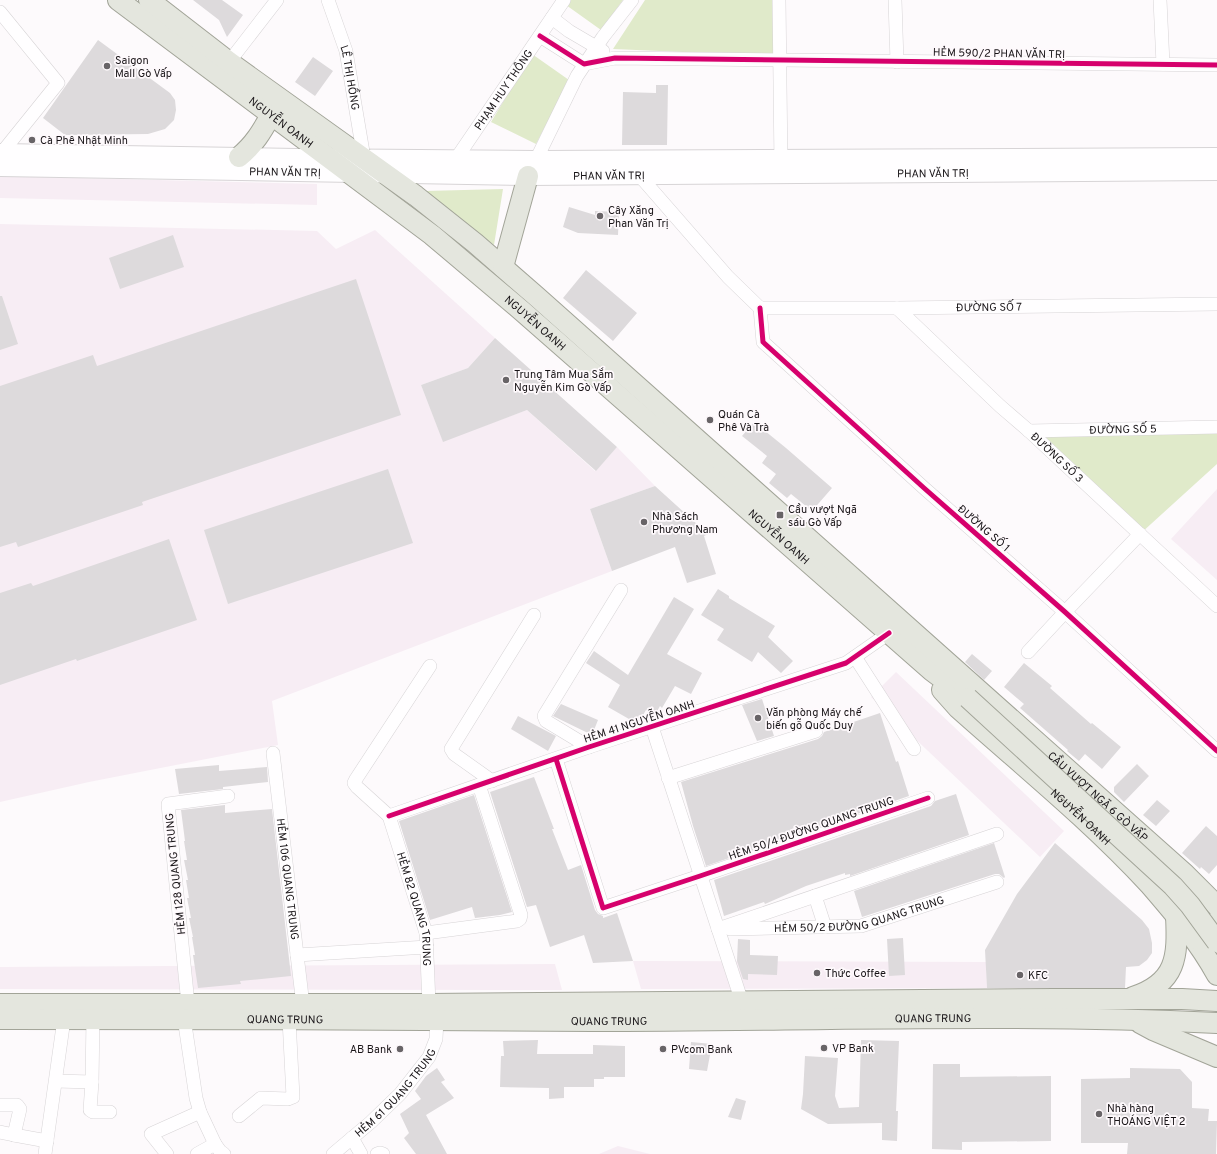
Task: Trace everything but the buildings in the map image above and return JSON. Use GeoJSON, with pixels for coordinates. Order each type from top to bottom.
{"type":"FeatureCollection","features":[{"type":"Feature","properties":{"kind":"main road","name":"NGUYỄN OANH"},"geometry":{"type":"LineString","coordinates":[[118,0],[432,236],[492,284],[889,633],[938,665],[982,682],[1217,892]]}},
{"type":"Feature","properties":{"kind":"main road","name":"NGUYỄN OANH"},"geometry":{"type":"LineString","coordinates":[[149,0],[229,62],[386,174],[445,219],[503,267],[938,665],[972,693]]}},
{"type":"Feature","properties":{"kind":"main road"},"geometry":{"type":"LineString","coordinates":[[239,157],[258,139],[271,115]]}},
{"type":"Feature","properties":{"kind":"main road","name":"PHAN VĂN TRỊ"},"geometry":{"type":"LineString","coordinates":[[0,157],[456,159],[532,168],[639,175],[781,167],[1217,157]]}},
{"type":"Feature","properties":{"kind":"main road","name":"PHAN VĂN TRỊ"},"geometry":{"type":"LineString","coordinates":[[0,157],[386,174],[532,168],[781,167],[1217,171]]}},
{"type":"Feature","properties":{"kind":"main road"},"geometry":{"type":"LineString","coordinates":[[503,267],[532,168]]}},
{"type":"Feature","properties":{"kind":"main road","name":"NGUYỄN OANH"},"geometry":{"type":"LineString","coordinates":[[938,665],[945,693],[958,708],[1110,844],[1137,871],[1196,939],[1217,975]]}},
{"type":"Feature","properties":{"kind":"main road","name":"CẦU VƯỢT NGÃ 6 GÒ VẤP"},"geometry":{"type":"LineString","coordinates":[[972,693],[1185,874],[1217,906]]}},
{"type":"Feature","properties":{"kind":"main road","name":"CẦU VƯỢT NGÃ 6 GÒ VẤP"},"geometry":{"type":"LineString","coordinates":[[972,693],[1173,886],[1190,905],[1217,942]]}},
{"type":"Feature","properties":{"kind":"main road"},"geometry":{"type":"LineString","coordinates":[[1128,999],[1143,994],[1156,987],[1171,970],[1175,960],[1177,935],[1176,916]]}},
{"type":"Feature","properties":{"kind":"main road"},"geometry":{"type":"LineString","coordinates":[[1196,939],[1217,921]]}},
{"type":"Feature","properties":{"kind":"main road"},"geometry":{"type":"LineString","coordinates":[[1055,999],[1056,1019]]}},
{"type":"Feature","properties":{"kind":"main road","name":"QUANG TRUNG"},"geometry":{"type":"LineString","coordinates":[[596,1012],[742,1002],[1055,999],[1217,1001]]}},
{"type":"Feature","properties":{"kind":"main road","name":"QUANG TRUNG"},"geometry":{"type":"LineString","coordinates":[[0,1004],[186,1011],[289,1019],[434,1012],[596,1012],[1135,1020],[1217,1023]]}},
{"type":"Feature","properties":{"kind":"main road","name":"QUANG TRUNG"},"geometry":{"type":"LineString","coordinates":[[0,1019],[93,1018],[186,1011],[303,1005],[434,1012]]}},
{"type":"Feature","properties":{"kind":"main road"},"geometry":{"type":"LineString","coordinates":[[1135,1020],[1153,1030],[1217,1057]]}},
{"type":"Feature","properties":{"kind":"street"},"geometry":{"type":"LineString","coordinates":[[229,62],[277,0]]}},
{"type":"Feature","properties":{"kind":"street","name":"LÊ THỊ HỒNG"},"geometry":{"type":"LineString","coordinates":[[328,0],[346,51],[364,158]]}},
{"type":"Feature","properties":{"kind":"street","name":"PHẠM HUY THÔNG"},"geometry":{"type":"LineString","coordinates":[[456,159],[564,0]]}},
{"type":"Feature","properties":{"kind":"street"},"geometry":{"type":"LineString","coordinates":[[532,168],[584,64],[632,0]]}},
{"type":"Feature","properties":{"kind":"street"},"geometry":{"type":"LineString","coordinates":[[780,0],[781,167]]}},
{"type":"Feature","properties":{"kind":"street"},"geometry":{"type":"LineString","coordinates":[[895,0],[897,62]]}},
{"type":"Feature","properties":{"kind":"street"},"geometry":{"type":"LineString","coordinates":[[1160,0],[1163,64]]}},
{"type":"Feature","properties":{"kind":"street"},"geometry":{"type":"LineString","coordinates":[[0,12],[58,83],[0,157]]}},
{"type":"Feature","properties":{"kind":"street"},"geometry":{"type":"LineString","coordinates":[[552,18],[568,31],[615,58]]}},
{"type":"Feature","properties":{"kind":"street"},"geometry":{"type":"LineString","coordinates":[[540,36],[584,64]]}},
{"type":"Feature","properties":{"kind":"street","name":"HẺM 590/2 PHAN VĂN TRỊ"},"geometry":{"type":"LineString","coordinates":[[584,64],[615,58],[1217,65]]}},
{"type":"Feature","properties":{"kind":"street"},"geometry":{"type":"LineString","coordinates":[[639,175],[728,277],[760,308]]}},
{"type":"Feature","properties":{"kind":"street","name":"ĐƯỜNG SỐ 7"},"geometry":{"type":"LineString","coordinates":[[760,308],[1217,304]]}},
{"type":"Feature","properties":{"kind":"street","name":"ĐƯỜNG SỐ 1"},"geometry":{"type":"LineString","coordinates":[[760,308],[763,342],[924,488],[1065,612],[1217,751]]}},
{"type":"Feature","properties":{"kind":"street","name":"ĐƯỜNG SỐ 3"},"geometry":{"type":"LineString","coordinates":[[897,308],[1000,406],[1029,431],[1217,606]]}},
{"type":"Feature","properties":{"kind":"street","name":"ĐƯỜNG SỐ 5"},"geometry":{"type":"LineString","coordinates":[[1029,431],[1217,427]]}},
{"type":"Feature","properties":{"kind":"street"},"geometry":{"type":"LineString","coordinates":[[1028,652],[1140,534]]}},
{"type":"Feature","properties":{"kind":"street"},"geometry":{"type":"LineString","coordinates":[[589,747],[546,721],[544,716],[621,590]]}},
{"type":"Feature","properties":{"kind":"street"},"geometry":{"type":"LineString","coordinates":[[492,781],[454,754],[451,749],[534,616]]}},
{"type":"Feature","properties":{"kind":"street","name":"HẺM 41 NGUYỄN OANH"},"geometry":{"type":"LineString","coordinates":[[389,816],[556,758],[846,663],[889,633]]}},
{"type":"Feature","properties":{"kind":"street"},"geometry":{"type":"LineString","coordinates":[[855,657],[914,749]]}},
{"type":"Feature","properties":{"kind":"street"},"geometry":{"type":"LineString","coordinates":[[389,816],[354,783],[430,666]]}},
{"type":"Feature","properties":{"kind":"street"},"geometry":{"type":"LineString","coordinates":[[652,727],[742,1002]]}},
{"type":"Feature","properties":{"kind":"street"},"geometry":{"type":"LineString","coordinates":[[668,778],[816,731]]}},
{"type":"Feature","properties":{"kind":"street","name":"HẺM 106 QUANG TRUNG"},"geometry":{"type":"LineString","coordinates":[[273,753],[303,1005]]}},
{"type":"Feature","properties":{"kind":"street","name":"HẺM 50/4 ĐƯỜNG QUANG TRUNG"},"geometry":{"type":"LineString","coordinates":[[556,758],[603,908],[928,798]]}},
{"type":"Feature","properties":{"kind":"street"},"geometry":{"type":"LineString","coordinates":[[426,933],[517,921],[520,919],[521,915],[479,785]]}},
{"type":"Feature","properties":{"kind":"street","name":"HẺM 128 QUANG TRUNG"},"geometry":{"type":"LineString","coordinates":[[186,1011],[168,804],[228,796]]}},
{"type":"Feature","properties":{"kind":"street","name":"HẺM 82 QUANG TRUNG"},"geometry":{"type":"LineString","coordinates":[[389,816],[426,933],[434,1012]]}},
{"type":"Feature","properties":{"kind":"street"},"geometry":{"type":"LineString","coordinates":[[718,929],[997,834]]}},
{"type":"Feature","properties":{"kind":"street","name":"HẺM 50/2 ĐƯỜNG QUANG TRUNG"},"geometry":{"type":"LineString","coordinates":[[718,929],[861,926],[997,882]]}},
{"type":"Feature","properties":{"kind":"street"},"geometry":{"type":"LineString","coordinates":[[814,896],[825,927]]}},
{"type":"Feature","properties":{"kind":"street"},"geometry":{"type":"LineString","coordinates":[[297,955],[427,947]]}},
{"type":"Feature","properties":{"kind":"street"},"geometry":{"type":"LineString","coordinates":[[186,1011],[196,1098],[200,1112],[215,1144],[224,1154]]}},
{"type":"Feature","properties":{"kind":"street","name":"HẺM 61 QUANG TRUNG"},"geometry":{"type":"LineString","coordinates":[[333,1154],[400,1094],[430,1057],[436,1039],[434,1012]]}},
{"type":"Feature","properties":{"kind":"street"},"geometry":{"type":"LineString","coordinates":[[93,1018],[91,1112],[110,1112]]}},
{"type":"Feature","properties":{"kind":"street"},"geometry":{"type":"LineString","coordinates":[[45,1154],[64,1019]]}},
{"type":"Feature","properties":{"kind":"street"},"geometry":{"type":"LineString","coordinates":[[239,1116],[261,1098],[288,1099],[294,1097],[289,1019]]}},
{"type":"Feature","properties":{"kind":"street"},"geometry":{"type":"LineString","coordinates":[[56,1081],[92,1082]]}},
{"type":"Feature","properties":{"kind":"street"},"geometry":{"type":"LineString","coordinates":[[0,1105],[19,1106],[14,1135]]}},
{"type":"Feature","properties":{"kind":"street"},"geometry":{"type":"LineString","coordinates":[[167,1154],[151,1134],[200,1112]]}},
{"type":"Feature","properties":{"kind":"street"},"geometry":{"type":"LineString","coordinates":[[0,1132],[47,1141]]}},
{"type":"Feature","properties":{"kind":"street"},"geometry":{"type":"LineString","coordinates":[[352,1138],[361,1154]]}},
{"type":"Feature","properties":{"kind":"street"},"geometry":{"type":"LineString","coordinates":[[197,1154],[215,1144]]}},
{"type":"Feature","properties":{"kind":"street"},"geometry":{"type":"LineString","coordinates":[[378,1154],[383,1154]]}},
{"type":"Feature","properties":{"kind":"shaded area"},"geometry":{"type":"Polygon","coordinates":[[[0,176],[317,184],[317,205],[0,198],[0,176]]]}},
{"type":"Feature","properties":{"kind":"shaded area"},"geometry":{"type":"Polygon","coordinates":[[[0,224],[317,231],[336,249],[375,230],[495,338],[468,368],[421,385],[443,441],[527,410],[595,471],[617,447],[655,486],[590,509],[612,571],[272,701],[278,745],[89,782],[0,802],[0,224]]]}},
{"type":"Feature","properties":{"kind":"shaded area"},"geometry":{"type":"Polygon","coordinates":[[[1217,489],[1217,580],[1171,539],[1217,489]]]}},
{"type":"Feature","properties":{"kind":"shaded area"},"geometry":{"type":"Polygon","coordinates":[[[896,672],[1064,831],[1040,857],[871,697],[896,672]]]}},
{"type":"Feature","properties":{"kind":"shaded area"},"geometry":{"type":"Polygon","coordinates":[[[633,961],[986,962],[987,988],[641,989],[633,961]]]}},
{"type":"Feature","properties":{"kind":"shaded area"},"geometry":{"type":"Polygon","coordinates":[[[555,964],[562,990],[0,989],[0,967],[555,964]]]}},
{"type":"Feature","properties":{"kind":"shaded area"},"geometry":{"type":"Polygon","coordinates":[[[618,1146],[650,1154],[599,1154],[618,1146]]]}},
{"type":"Feature","properties":{"kind":"green space"},"geometry":{"type":"Polygon","coordinates":[[[570,0],[623,0],[601,30],[566,5],[570,0]]]}},
{"type":"Feature","properties":{"kind":"green space"},"geometry":{"type":"Polygon","coordinates":[[[645,0],[773,0],[774,56],[613,49],[645,0]]]}},
{"type":"Feature","properties":{"kind":"green space"},"geometry":{"type":"Polygon","coordinates":[[[532,54],[569,80],[536,144],[491,122],[532,54]]]}},
{"type":"Feature","properties":{"kind":"green space"},"geometry":{"type":"Polygon","coordinates":[[[503,189],[494,245],[425,191],[503,189]]]}},
{"type":"Feature","properties":{"kind":"green space"},"geometry":{"type":"Polygon","coordinates":[[[1217,427],[1217,464],[1140,534],[1029,431],[1217,427]]]}},
{"type":"Feature","properties":{"kind":"cycle path"},"geometry":{"type":"LineString","coordinates":[[540,36],[584,64],[615,58],[1217,65]]}},
{"type":"Feature","properties":{"kind":"cycle path"},"geometry":{"type":"LineString","coordinates":[[760,308],[763,342],[924,488],[1065,612],[1217,751]]}},
{"type":"Feature","properties":{"kind":"cycle path"},"geometry":{"type":"LineString","coordinates":[[389,816],[589,747],[846,663],[889,633]]}},
{"type":"Feature","properties":{"kind":"cycle path"},"geometry":{"type":"LineString","coordinates":[[556,759],[603,908],[928,798]]}},
{"type":"Feature","properties":{"kind":"place","name":"Saigon Mall Gò Vấp"},"geometry":{"type":"Point","coordinates":[107,66]}},
{"type":"Feature","properties":{"kind":"place","name":"Cà Phê Nhật Minh"},"geometry":{"type":"Point","coordinates":[32,140]}},
{"type":"Feature","properties":{"kind":"place","name":"Cây Xăng Phan Văn Trị"},"geometry":{"type":"Point","coordinates":[600,216]}},
{"type":"Feature","properties":{"kind":"place","name":"Trung Tâm Mua Sắm Nguyễn Kim Gò Vấp"},"geometry":{"type":"Point","coordinates":[506,380]}},
{"type":"Feature","properties":{"kind":"place","name":"Quán Cà Phê Và Trà"},"geometry":{"type":"Point","coordinates":[710,420]}},
{"type":"Feature","properties":{"kind":"place","name":"Cầu vượt Ngã sáu Gò Vấp"},"geometry":{"type":"Point","coordinates":[780,515]}},
{"type":"Feature","properties":{"kind":"place","name":"Nhà Sách Phương Nam"},"geometry":{"type":"Point","coordinates":[644,522]}},
{"type":"Feature","properties":{"kind":"place","name":"Văn phòng Máy chế biến gỗ Quốc Duy"},"geometry":{"type":"Point","coordinates":[758,718]}},
{"type":"Feature","properties":{"kind":"place","name":"Thức Coffee"},"geometry":{"type":"Point","coordinates":[817,973]}},
{"type":"Feature","properties":{"kind":"place","name":"KFC"},"geometry":{"type":"Point","coordinates":[1020,975]}},
{"type":"Feature","properties":{"kind":"place","name":"VP Bank"},"geometry":{"type":"Point","coordinates":[824,1048]}},
{"type":"Feature","properties":{"kind":"place","name":"AB Bank"},"geometry":{"type":"Point","coordinates":[400,1049]}},
{"type":"Feature","properties":{"kind":"place","name":"PVcom Bank"},"geometry":{"type":"Point","coordinates":[663,1049]}},
{"type":"Feature","properties":{"kind":"place","name":"Nhà hàng THOÁNG VIỆT 2"},"geometry":{"type":"Point","coordinates":[1099,1114]}}]}
